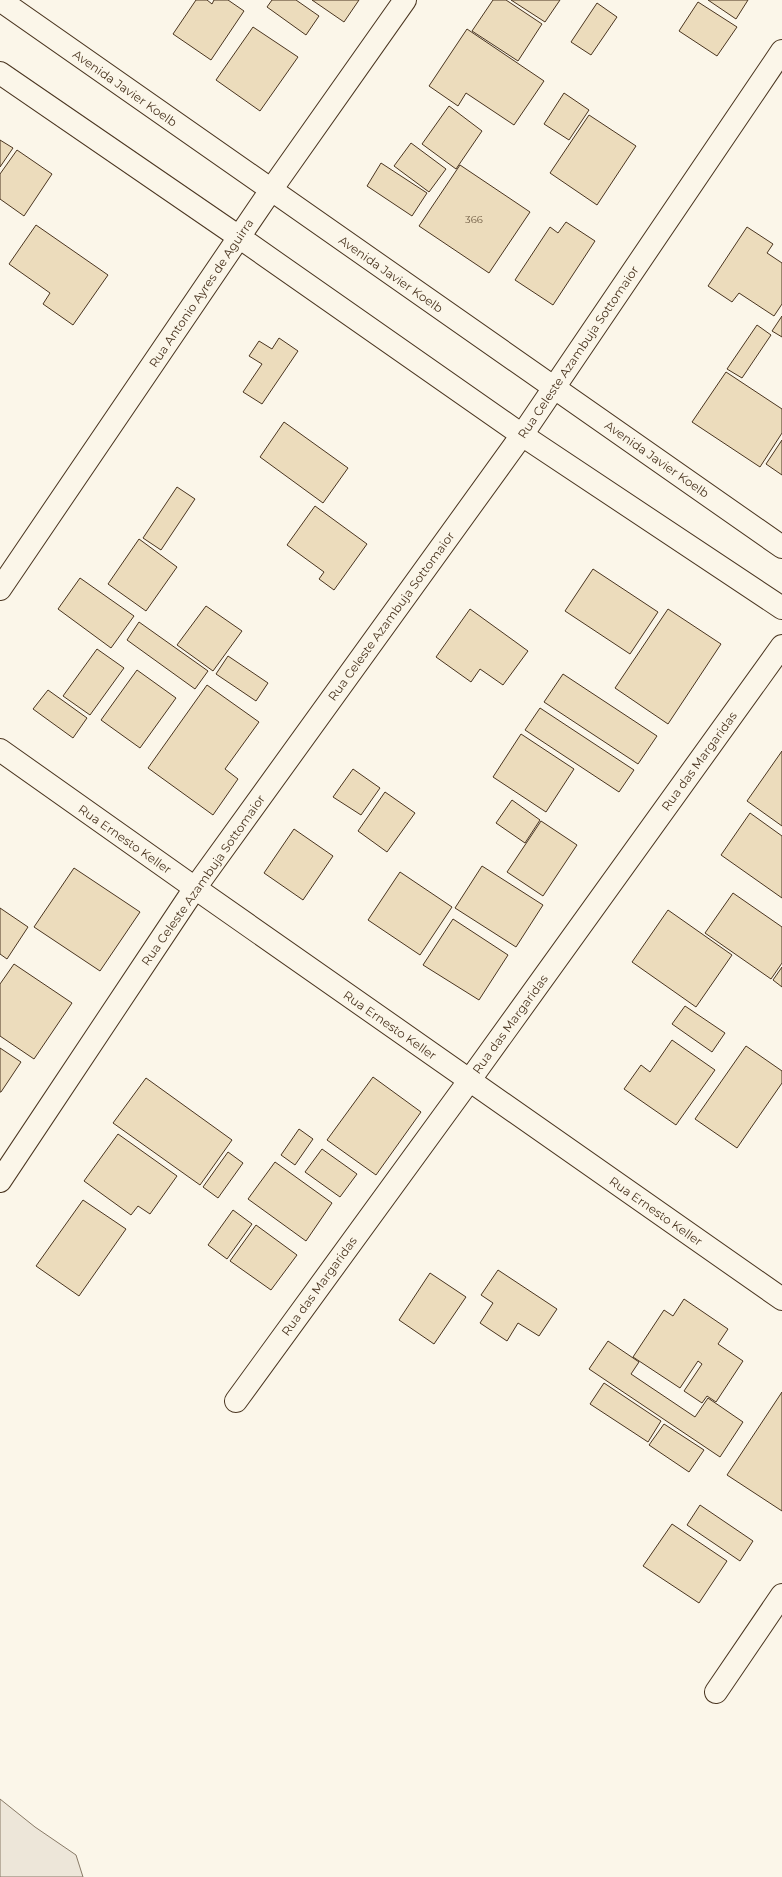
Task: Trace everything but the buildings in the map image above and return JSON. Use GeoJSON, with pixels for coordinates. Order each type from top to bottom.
{"type":"FeatureCollection","features":[{"type":"Feature","properties":{"kind":"street","name":"Avenida Javier Koelb"},"geometry":{"type":"LineString","coordinates":[[0,0],[782,547]]}},
{"type":"Feature","properties":{"kind":"street","name":"Rua Antonio Ayres de Aguirra"},"geometry":{"type":"LineString","coordinates":[[0,589],[271,190],[405,0]]}},
{"type":"Feature","properties":{"kind":"street","name":"Rua Celeste Azambuja Sottomaior"},"geometry":{"type":"LineString","coordinates":[[0,1181],[195,888],[522,435],[782,51]]}},
{"type":"Feature","properties":{"kind":"street"},"geometry":{"type":"LineString","coordinates":[[0,73],[239,237],[522,435],[782,608]]}},
{"type":"Feature","properties":{"kind":"street","name":"Rua das Margaridas"},"geometry":{"type":"LineString","coordinates":[[236,1401],[469,1081],[782,646]]}},
{"type":"Feature","properties":{"kind":"street","name":"Rua Ernesto Keller"},"geometry":{"type":"LineString","coordinates":[[0,750],[469,1081],[782,1299]]}},
{"type":"Feature","properties":{"kind":"street"},"geometry":{"type":"LineString","coordinates":[[716,1692],[782,1595]]}},
{"type":"Feature","properties":{"kind":"shaded area"},"geometry":{"type":"Polygon","coordinates":[[[0,1799],[35,1827],[76,1855],[83,1877],[0,1877],[0,1799]]]}}]}
